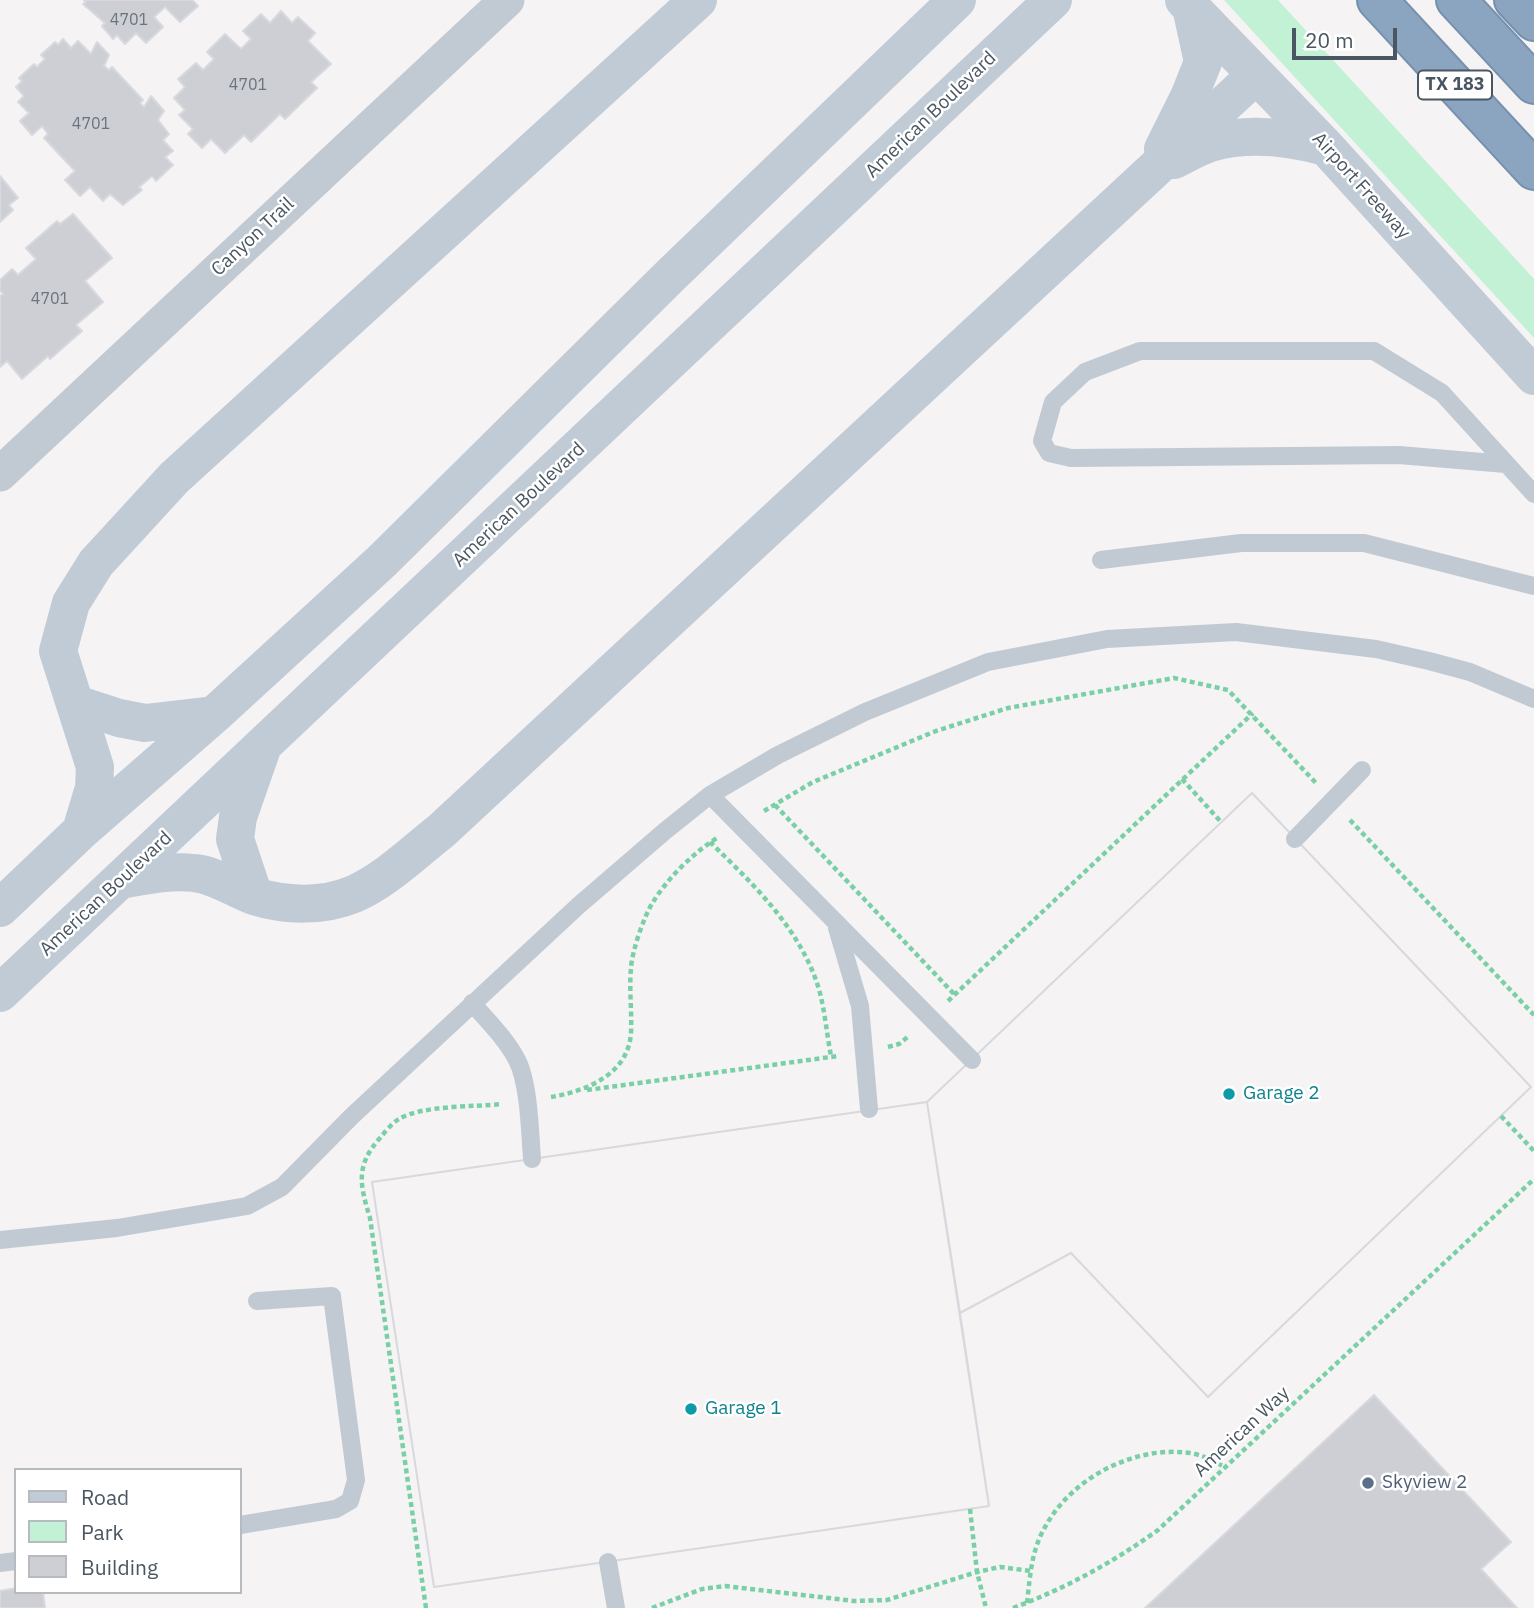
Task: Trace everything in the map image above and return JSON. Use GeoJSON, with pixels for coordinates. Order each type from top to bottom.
{"type":"FeatureCollection","features":[{"type":"Feature","properties":{"kind":"highway","name":"TX 183"},"geometry":{"type":"LineString","coordinates":[[1377,0],[1534,170]]}},
{"type":"Feature","properties":{"kind":"highway"},"geometry":{"type":"LineString","coordinates":[[1456,0],[1534,84]]}},
{"type":"Feature","properties":{"kind":"highway"},"geometry":{"type":"LineString","coordinates":[[1514,0],[1534,21]]}},
{"type":"Feature","properties":{"kind":"main road"},"geometry":{"type":"LineString","coordinates":[[81,831],[94,788],[95,767],[58,651],[71,603],[96,563],[174,478],[698,0]]}},
{"type":"Feature","properties":{"kind":"main road"},"geometry":{"type":"LineString","coordinates":[[0,908],[81,831],[214,715],[382,561],[672,274],[957,0]]}},
{"type":"Feature","properties":{"kind":"main road"},"geometry":{"type":"LineString","coordinates":[[1153,169],[1189,97],[1203,62],[1187,4]]}},
{"type":"Feature","properties":{"kind":"main road","name":"Airport Freeway"},"geometry":{"type":"LineString","coordinates":[[1187,4],[1326,147],[1534,376]]}},
{"type":"Feature","properties":{"kind":"main road","name":"American Boulevard"},"geometry":{"type":"LineString","coordinates":[[0,993],[1044,8]]}},
{"type":"Feature","properties":{"kind":"main road"},"geometry":{"type":"LineString","coordinates":[[120,880],[164,872],[196,873],[254,896],[289,904],[323,903],[352,894],[391,871],[441,831],[1256,75]]}},
{"type":"Feature","properties":{"kind":"main road"},"geometry":{"type":"LineString","coordinates":[[1153,169],[1210,143],[1253,137],[1292,138],[1326,147]]}},
{"type":"Feature","properties":{"kind":"main road"},"geometry":{"type":"LineString","coordinates":[[76,704],[119,719],[145,723],[214,715]]}},
{"type":"Feature","properties":{"kind":"main road"},"geometry":{"type":"LineString","coordinates":[[254,896],[235,839],[238,817],[263,746]]}},
{"type":"Feature","properties":{"kind":"street","name":"Canyon Trail"},"geometry":{"type":"LineString","coordinates":[[0,474],[507,0]]}},
{"type":"Feature","properties":{"kind":"lane"},"geometry":{"type":"LineString","coordinates":[[1506,464],[1399,455],[1071,458],[1049,453],[1042,441],[1053,402],[1085,372],[1140,351],[1374,351],[1442,393],[1534,494]]}},
{"type":"Feature","properties":{"kind":"lane"},"geometry":{"type":"LineString","coordinates":[[1101,560],[1241,543],[1364,543],[1534,586]]}},
{"type":"Feature","properties":{"kind":"lane"},"geometry":{"type":"LineString","coordinates":[[0,1240],[117,1228],[247,1206],[282,1187],[352,1116],[472,1003],[578,906],[709,795],[778,755],[852,718],[988,662],[1107,639],[1236,632],[1376,649],[1470,672],[1534,699]]}},
{"type":"Feature","properties":{"kind":"lane"},"geometry":{"type":"LineString","coordinates":[[1295,839],[1363,770]]}},
{"type":"Feature","properties":{"kind":"lane"},"geometry":{"type":"LineString","coordinates":[[709,795],[972,1060]]}},
{"type":"Feature","properties":{"kind":"lane"},"geometry":{"type":"LineString","coordinates":[[836,925],[860,1006],[869,1109]]}},
{"type":"Feature","properties":{"kind":"lane"},"geometry":{"type":"LineString","coordinates":[[472,1003],[502,1037],[519,1062],[527,1100],[533,1159]]}},
{"type":"Feature","properties":{"kind":"lane"},"geometry":{"type":"LineString","coordinates":[[242,1524],[336,1509],[350,1501],[356,1480],[332,1296],[257,1301]]}},
{"type":"Feature","properties":{"kind":"lane"},"geometry":{"type":"LineString","coordinates":[[608,1562],[616,1608]]}},
{"type":"Feature","properties":{"kind":"path"},"geometry":{"type":"LineString","coordinates":[[581,1090],[606,1077],[627,1055],[631,1035],[631,966],[652,903],[676,874],[710,842],[813,782],[936,731],[1008,708],[1174,678],[1228,690],[1253,713],[1332,801],[1534,1015]]}},
{"type":"Feature","properties":{"kind":"path"},"geometry":{"type":"LineString","coordinates":[[426,1608],[370,1218],[363,1194],[361,1167],[370,1149],[400,1119],[422,1112],[527,1100],[581,1090],[864,1052],[899,1044],[930,1018],[1253,713]]}},
{"type":"Feature","properties":{"kind":"path"},"geometry":{"type":"LineString","coordinates":[[1182,779],[1222,823]]}},
{"type":"Feature","properties":{"kind":"path"},"geometry":{"type":"LineString","coordinates":[[775,805],[954,995]]}},
{"type":"Feature","properties":{"kind":"path"},"geometry":{"type":"LineString","coordinates":[[710,842],[780,915],[803,951],[820,992],[831,1056]]}},
{"type":"Feature","properties":{"kind":"path"},"geometry":{"type":"LineString","coordinates":[[1501,1116],[1534,1151]]}},
{"type":"Feature","properties":{"kind":"path","name":"American Way"},"geometry":{"type":"LineString","coordinates":[[1013,1608],[1083,1578],[1122,1556],[1158,1530],[1534,1179]]}},
{"type":"Feature","properties":{"kind":"path"},"geometry":{"type":"LineString","coordinates":[[1027,1603],[1032,1558],[1044,1528],[1069,1494],[1089,1478],[1150,1455],[1187,1453],[1203,1456],[1225,1467]]}},
{"type":"Feature","properties":{"kind":"path"},"geometry":{"type":"LineString","coordinates":[[970,1508],[977,1572],[986,1608]]}},
{"type":"Feature","properties":{"kind":"path"},"geometry":{"type":"LineString","coordinates":[[652,1608],[702,1589],[725,1586],[854,1601],[887,1600],[1000,1567],[1031,1571]]}},
{"type":"Feature","properties":{"kind":"green space"},"geometry":{"type":"Polygon","coordinates":[[[1224,0],[1278,0],[1534,279],[1534,338],[1224,0]]]}},
{"type":"Feature","properties":{"kind":"building"},"geometry":{"type":"Polygon","coordinates":[[[84,0],[192,0],[198,6],[180,22],[165,7],[154,17],[163,27],[146,43],[136,33],[125,44],[117,35],[113,39],[102,26],[105,23],[83,4],[86,2],[84,0]]]}},
{"type":"Feature","properties":{"kind":"building"},"geometry":{"type":"Polygon","coordinates":[[[281,11],[292,23],[298,17],[315,33],[308,41],[331,64],[311,82],[317,88],[285,119],[280,114],[251,142],[244,135],[225,153],[211,139],[202,148],[188,134],[193,129],[179,115],[185,110],[174,98],[185,87],[178,79],[196,63],[203,70],[214,59],[207,52],[225,34],[241,49],[251,39],[243,31],[261,14],[270,23],[281,11]]]}},
{"type":"Feature","properties":{"kind":"building"},"geometry":{"type":"Polygon","coordinates":[[[63,39],[71,48],[78,41],[91,54],[97,42],[109,55],[104,66],[109,70],[112,67],[143,100],[140,103],[144,107],[151,96],[164,111],[158,120],[169,134],[163,140],[173,151],[165,157],[173,165],[156,181],[152,176],[139,187],[142,190],[123,205],[110,194],[103,201],[90,187],[80,196],[65,180],[75,171],[44,138],[48,134],[42,126],[32,135],[20,121],[29,113],[18,102],[24,96],[16,87],[22,81],[19,78],[34,64],[37,67],[45,59],[41,55],[55,42],[58,45],[63,39]]]}},
{"type":"Feature","properties":{"kind":"building"},"geometry":{"type":"Polygon","coordinates":[[[0,176],[18,198],[9,205],[13,210],[0,222],[0,176]]]}},
{"type":"Feature","properties":{"kind":"building"},"geometry":{"type":"Polygon","coordinates":[[[73,214],[112,258],[85,281],[103,302],[76,325],[82,331],[22,379],[7,361],[0,367],[0,296],[3,294],[0,280],[12,269],[18,275],[36,259],[26,248],[57,221],[60,224],[73,214]]]}},
{"type":"Feature","properties":{"kind":"building"},"geometry":{"type":"Polygon","coordinates":[[[1252,793],[1531,1087],[1208,1397],[1071,1253],[960,1313],[989,1506],[434,1587],[372,1182],[927,1102],[1252,793]]]}},
{"type":"Feature","properties":{"kind":"building","name":"Garage 2"},"geometry":{"type":"Polygon","coordinates":[[[1252,793],[1531,1087],[1208,1397],[1071,1253],[960,1313],[927,1102],[1252,793]]]}},
{"type":"Feature","properties":{"kind":"building","name":"Garage 1"},"geometry":{"type":"Polygon","coordinates":[[[927,1102],[989,1506],[434,1587],[372,1182],[927,1102]]]}},
{"type":"Feature","properties":{"kind":"building","name":"Skyview 2"},"geometry":{"type":"Polygon","coordinates":[[[1374,1395],[1511,1542],[1481,1569],[1517,1608],[1145,1608],[1374,1395]]]}},
{"type":"Feature","properties":{"kind":"building"},"geometry":{"type":"Polygon","coordinates":[[[14,1588],[14,1594],[43,1594],[45,1608],[0,1608],[0,1591],[14,1588]]]}},
{"type":"Feature","properties":{"kind":"place","name":"Garage 2"},"geometry":{"type":"Point","coordinates":[1229,1094]}},
{"type":"Feature","properties":{"kind":"place","name":"Garage 1"},"geometry":{"type":"Point","coordinates":[691,1409]}},
{"type":"Feature","properties":{"kind":"place","name":"Skyview 2"},"geometry":{"type":"Point","coordinates":[1368,1483]}}]}
